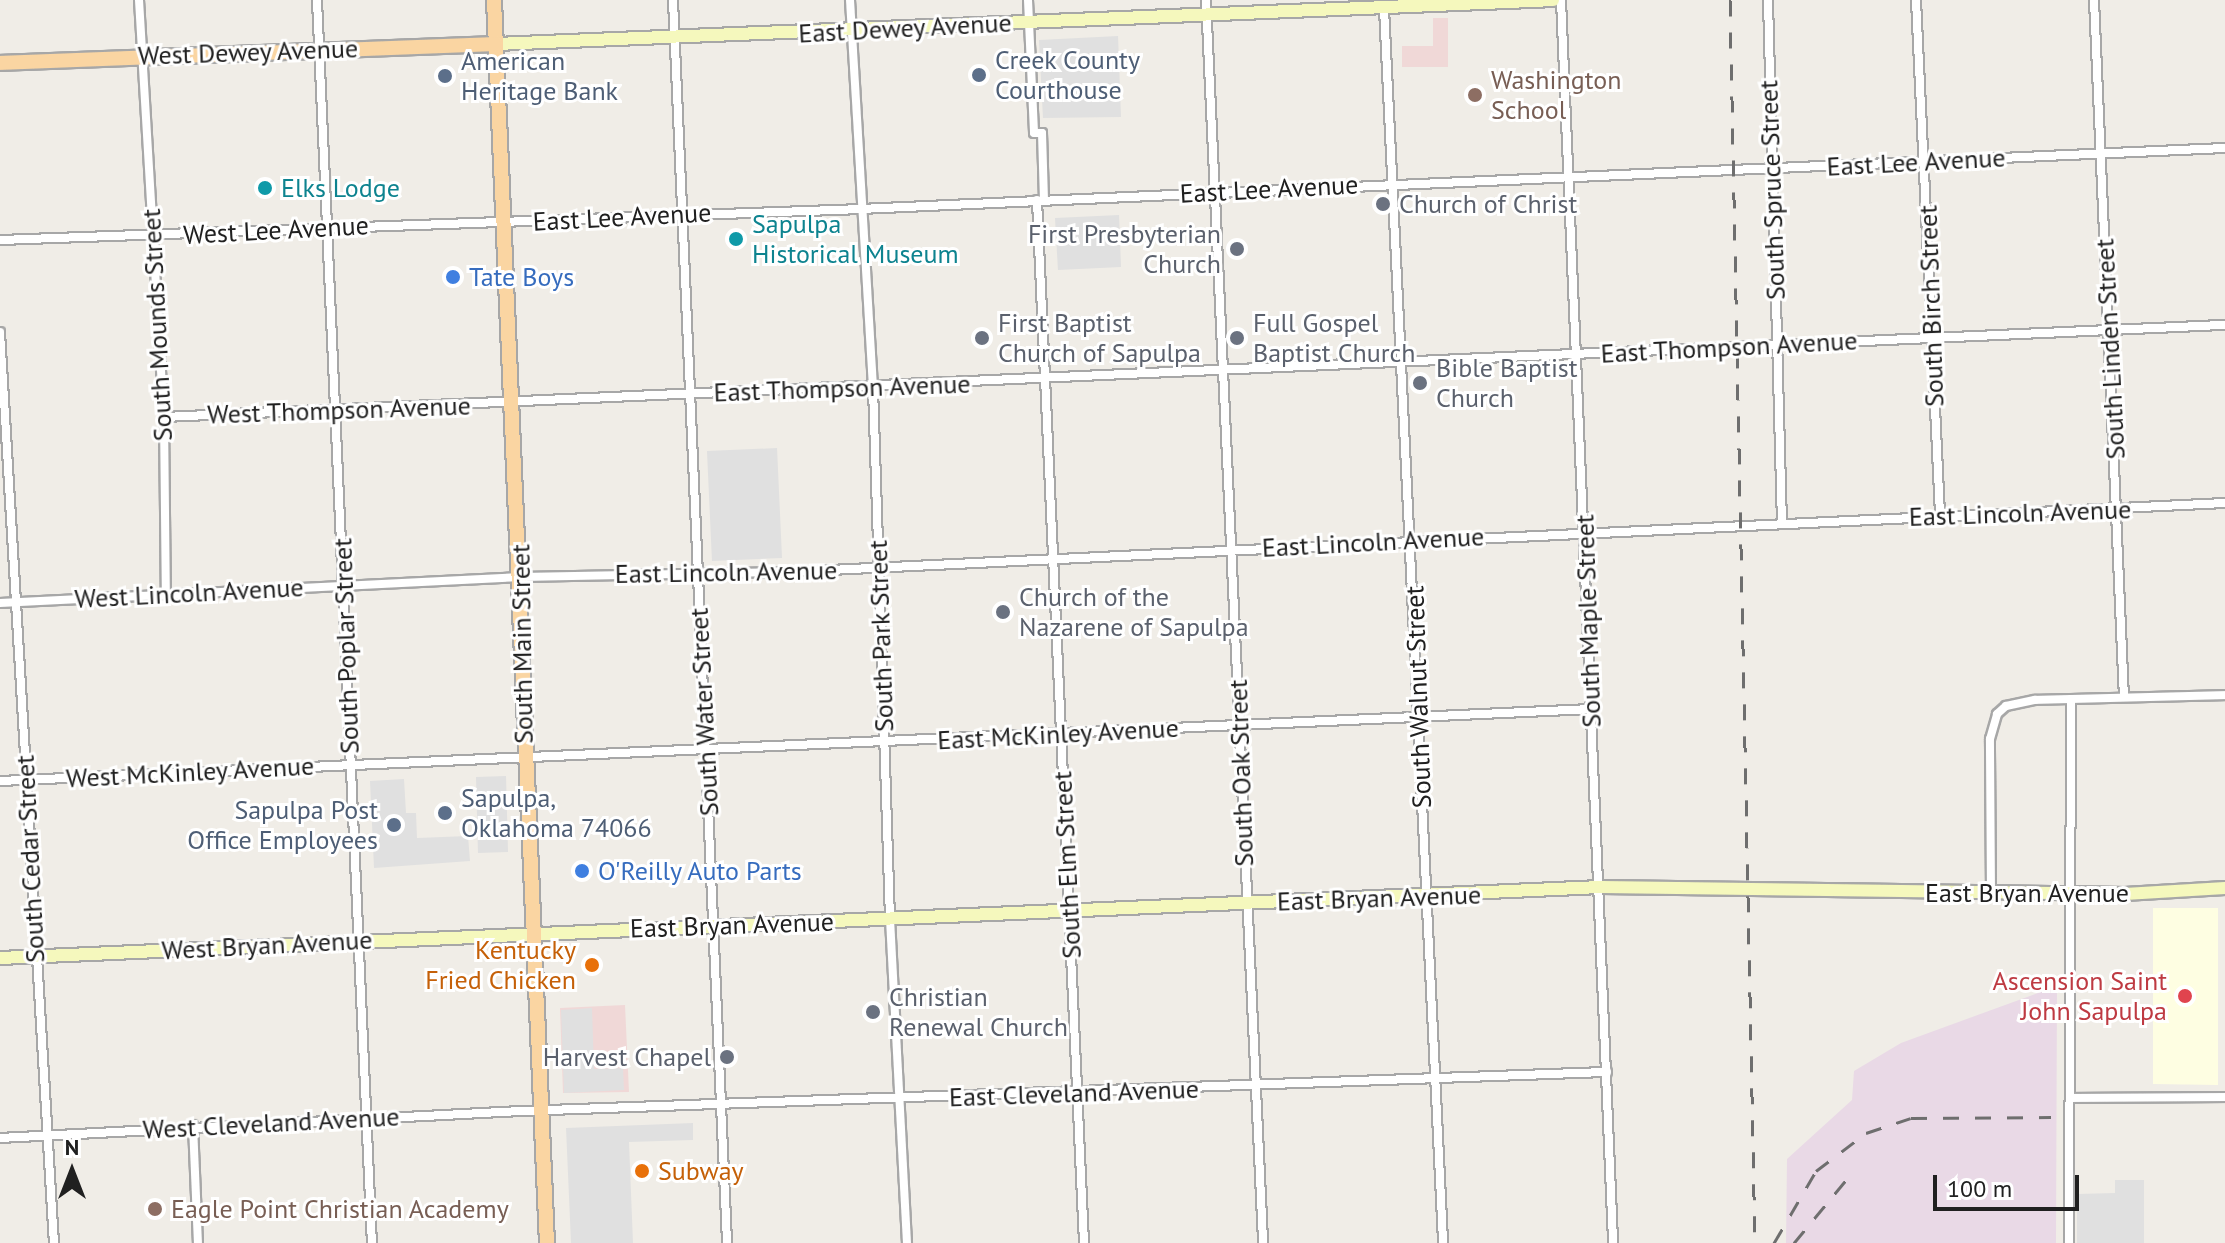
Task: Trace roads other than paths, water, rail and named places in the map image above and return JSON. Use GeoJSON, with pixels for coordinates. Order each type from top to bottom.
{"type":"FeatureCollection","features":[{"type":"Feature","properties":{"kind":"main road","name":"South Main Street"},"geometry":{"type":"LineString","coordinates":[[494,0],[521,577],[524,761],[547,1243]]}},
{"type":"Feature","properties":{"kind":"main road","name":"West Dewey Avenue"},"geometry":{"type":"LineString","coordinates":[[0,63],[496,44]]}},
{"type":"Feature","properties":{"kind":"street","name":"South Mounds Street"},"geometry":{"type":"LineString","coordinates":[[139,0],[164,417],[166,594]]}},
{"type":"Feature","properties":{"kind":"street","name":"South Poplar Street"},"geometry":{"type":"LineString","coordinates":[[317,0],[372,1243]]}},
{"type":"Feature","properties":{"kind":"street","name":"South Water Street"},"geometry":{"type":"LineString","coordinates":[[673,0],[694,393],[698,570],[727,1243]]}},
{"type":"Feature","properties":{"kind":"street","name":"South Park Street"},"geometry":{"type":"LineString","coordinates":[[850,0],[860,209],[873,387],[890,919],[907,1243]]}},
{"type":"Feature","properties":{"kind":"street","name":"South Elm Street"},"geometry":{"type":"LineString","coordinates":[[1028,0],[1040,199],[1060,734],[1084,1243]]}},
{"type":"Feature","properties":{"kind":"street","name":"South Oak Street"},"geometry":{"type":"LineString","coordinates":[[1206,0],[1226,370],[1246,903],[1263,1243]]}},
{"type":"Feature","properties":{"kind":"street","name":"East Dewey Avenue"},"geometry":{"type":"LineString","coordinates":[[496,44],[1553,0]]}},
{"type":"Feature","properties":{"kind":"street","name":"South Maple Street"},"geometry":{"type":"LineString","coordinates":[[1561,0],[1602,887],[1613,1243]]}},
{"type":"Feature","properties":{"kind":"street","name":"South Spruce Street"},"geometry":{"type":"LineString","coordinates":[[1768,0],[1782,524]]}},
{"type":"Feature","properties":{"kind":"street","name":"South Birch Street"},"geometry":{"type":"LineString","coordinates":[[1916,0],[1926,161],[1940,515]]}},
{"type":"Feature","properties":{"kind":"street","name":"South Linden Street"},"geometry":{"type":"LineString","coordinates":[[2094,0],[2124,697]]}},
{"type":"Feature","properties":{"kind":"street","name":"South Walnut Street"},"geometry":{"type":"LineString","coordinates":[[1384,8],[1412,541],[1424,896],[1443,1243]]}},
{"type":"Feature","properties":{"kind":"street","name":"East Lee Avenue"},"geometry":{"type":"LineString","coordinates":[[505,221],[860,209],[2225,148]]}},
{"type":"Feature","properties":{"kind":"street","name":"West Lee Avenue"},"geometry":{"type":"LineString","coordinates":[[0,240],[505,221]]}},
{"type":"Feature","properties":{"kind":"street","name":"East Thompson Avenue"},"geometry":{"type":"LineString","coordinates":[[513,402],[2225,325]]}},
{"type":"Feature","properties":{"kind":"street","name":"South Cedar Street"},"geometry":{"type":"LineString","coordinates":[[0,332],[54,1243]]}},
{"type":"Feature","properties":{"kind":"street","name":"West Thompson Avenue"},"geometry":{"type":"LineString","coordinates":[[164,417],[513,402]]}},
{"type":"Feature","properties":{"kind":"street","name":"East Lincoln Avenue"},"geometry":{"type":"LineString","coordinates":[[521,577],[878,567],[2225,503]]}},
{"type":"Feature","properties":{"kind":"street"},"geometry":{"type":"LineString","coordinates":[[0,512],[12,512]]}},
{"type":"Feature","properties":{"kind":"street","name":"West Lincoln Avenue"},"geometry":{"type":"LineString","coordinates":[[0,603],[521,577]]}},
{"type":"Feature","properties":{"kind":"street"},"geometry":{"type":"LineString","coordinates":[[1991,893],[1990,739],[1997,714],[2016,702],[2225,695]]}},
{"type":"Feature","properties":{"kind":"street"},"geometry":{"type":"LineString","coordinates":[[2069,1243],[2071,699]]}},
{"type":"Feature","properties":{"kind":"street","name":"East McKinley Avenue"},"geometry":{"type":"LineString","coordinates":[[524,761],[706,747],[1420,720],[1592,709]]}},
{"type":"Feature","properties":{"kind":"street","name":"West McKinley Avenue"},"geometry":{"type":"LineString","coordinates":[[0,781],[524,761]]}},
{"type":"Feature","properties":{"kind":"street","name":"East Bryan Avenue"},"geometry":{"type":"LineString","coordinates":[[533,933],[1602,887],[2070,894],[2225,888]]}},
{"type":"Feature","properties":{"kind":"street","name":"West Bryan Avenue"},"geometry":{"type":"LineString","coordinates":[[0,958],[533,933]]}},
{"type":"Feature","properties":{"kind":"street","name":"East Cleveland Avenue"},"geometry":{"type":"LineString","coordinates":[[541,1110],[901,1100],[1435,1076],[1607,1072]]}},
{"type":"Feature","properties":{"kind":"street"},"geometry":{"type":"LineString","coordinates":[[2070,1098],[2225,1097]]}},
{"type":"Feature","properties":{"kind":"street","name":"West Cleveland Avenue"},"geometry":{"type":"LineString","coordinates":[[0,1138],[193,1125],[541,1110]]}},
{"type":"Feature","properties":{"kind":"street"},"geometry":{"type":"LineString","coordinates":[[193,1125],[198,1243]]}},
{"type":"Feature","properties":{"kind":"railway"},"geometry":{"type":"LineString","coordinates":[[1730,0],[1755,1243]]}},
{"type":"Feature","properties":{"kind":"railway"},"geometry":{"type":"LineString","coordinates":[[1774,1243],[1816,1171],[1866,1133],[1911,1118],[2051,1117]]}},
{"type":"Feature","properties":{"kind":"railway"},"geometry":{"type":"LineString","coordinates":[[1794,1243],[1847,1179]]}},
{"type":"Feature","properties":{"kind":"place","name":"Creek County Courthouse"},"geometry":{"type":"Point","coordinates":[979,75]}},
{"type":"Feature","properties":{"kind":"place","name":"American Heritage Bank"},"geometry":{"type":"Point","coordinates":[445,76]}},
{"type":"Feature","properties":{"kind":"place","name":"Washington School"},"geometry":{"type":"Point","coordinates":[1475,95]}},
{"type":"Feature","properties":{"kind":"place","name":"Elks Lodge"},"geometry":{"type":"Point","coordinates":[265,188]}},
{"type":"Feature","properties":{"kind":"place","name":"Church of Christ"},"geometry":{"type":"Point","coordinates":[1383,204]}},
{"type":"Feature","properties":{"kind":"place","name":"Sapulpa Historical Museum"},"geometry":{"type":"Point","coordinates":[736,239]}},
{"type":"Feature","properties":{"kind":"place","name":"First Presbyterian Church"},"geometry":{"type":"Point","coordinates":[1237,249]}},
{"type":"Feature","properties":{"kind":"place","name":"Tate Boys"},"geometry":{"type":"Point","coordinates":[453,277]}},
{"type":"Feature","properties":{"kind":"place","name":"First Baptist Church of Sapulpa"},"geometry":{"type":"Point","coordinates":[982,338]}},
{"type":"Feature","properties":{"kind":"place","name":"Full Gospel Baptist Church"},"geometry":{"type":"Point","coordinates":[1237,338]}},
{"type":"Feature","properties":{"kind":"place","name":"Bible Baptist Church"},"geometry":{"type":"Point","coordinates":[1420,383]}},
{"type":"Feature","properties":{"kind":"place","name":"Church of the Nazarene of Sapulpa"},"geometry":{"type":"Point","coordinates":[1003,612]}},
{"type":"Feature","properties":{"kind":"place","name":"Sapulpa, Oklahoma 74066"},"geometry":{"type":"Point","coordinates":[445,813]}},
{"type":"Feature","properties":{"kind":"place","name":"Sapulpa Post Office Employees"},"geometry":{"type":"Point","coordinates":[394,825]}},
{"type":"Feature","properties":{"kind":"place","name":"O'Reilly Auto Parts"},"geometry":{"type":"Point","coordinates":[582,871]}},
{"type":"Feature","properties":{"kind":"place","name":"Kentucky Fried Chicken"},"geometry":{"type":"Point","coordinates":[592,965]}},
{"type":"Feature","properties":{"kind":"place","name":"Ascension Saint John Sapulpa"},"geometry":{"type":"Point","coordinates":[2185,996]}},
{"type":"Feature","properties":{"kind":"place","name":"Christian Renewal Church"},"geometry":{"type":"Point","coordinates":[873,1012]}},
{"type":"Feature","properties":{"kind":"place","name":"Harvest Chapel"},"geometry":{"type":"Point","coordinates":[727,1057]}},
{"type":"Feature","properties":{"kind":"place","name":"Subway"},"geometry":{"type":"Point","coordinates":[642,1171]}},
{"type":"Feature","properties":{"kind":"place","name":"Eagle Point Christian Academy"},"geometry":{"type":"Point","coordinates":[155,1209]}}]}
